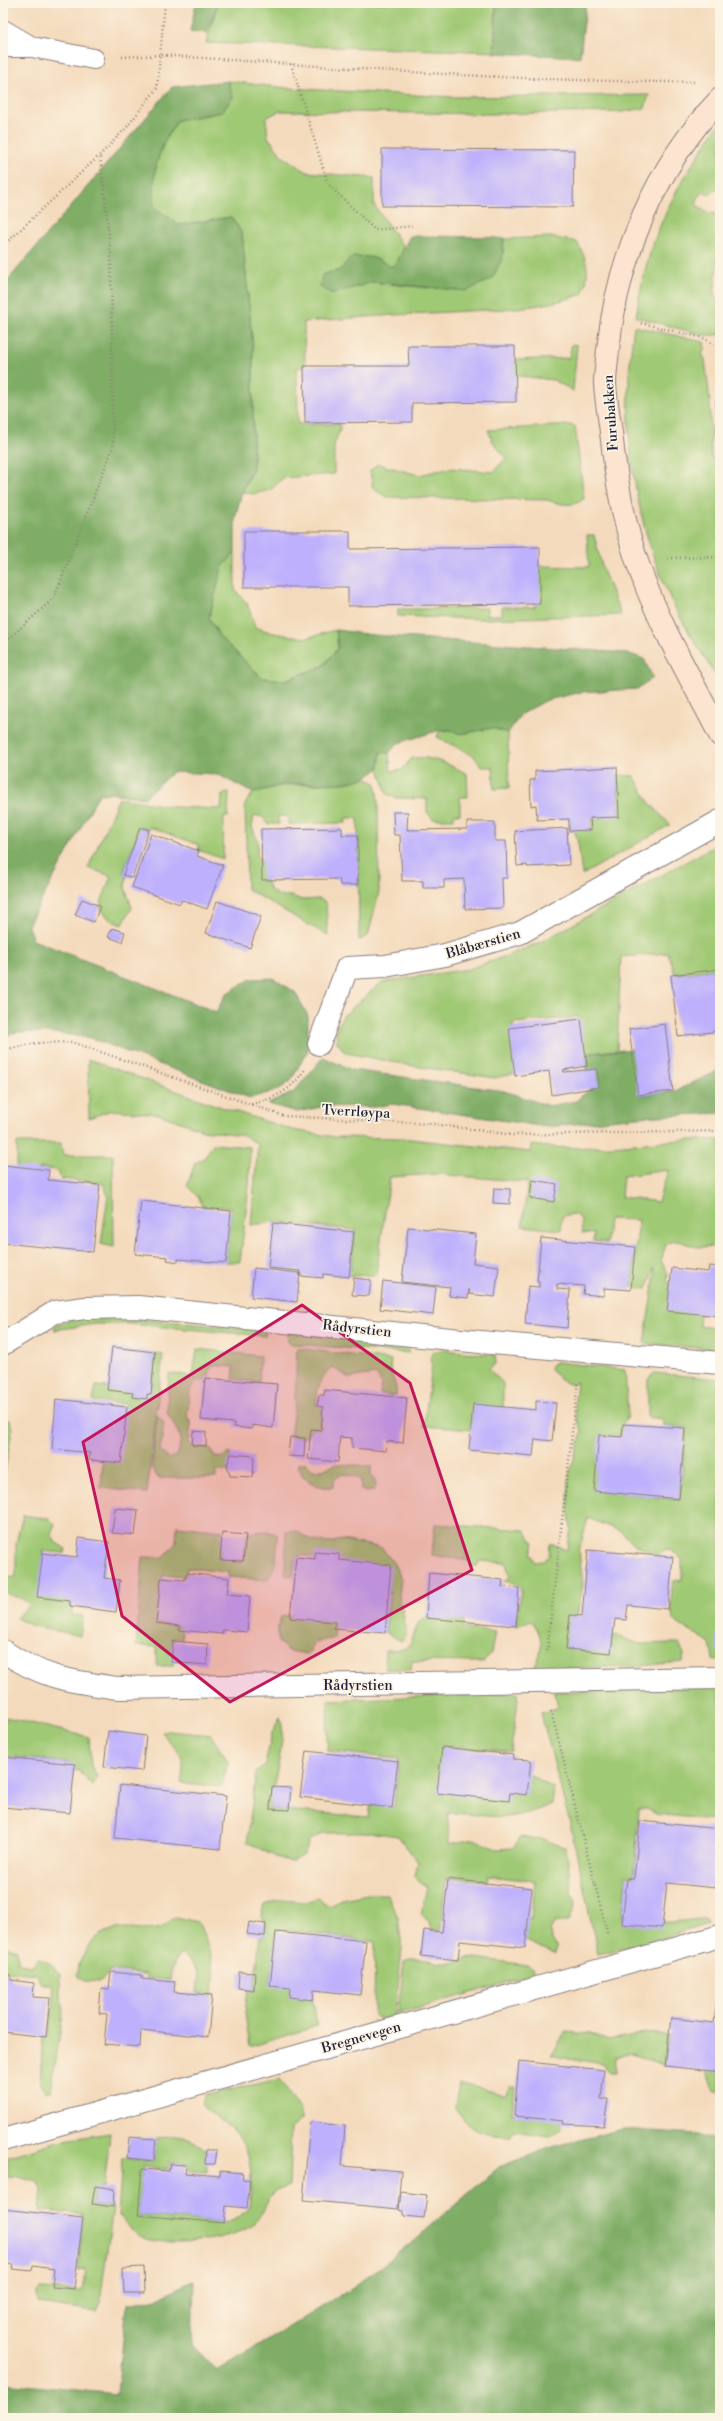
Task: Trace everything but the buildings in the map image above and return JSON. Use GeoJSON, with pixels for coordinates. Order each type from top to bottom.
{"type":"FeatureCollection","features":[{"type":"Feature","properties":{"kind":"street","name":"Furubakken"},"geometry":{"type":"LineString","coordinates":[[720,99],[706,113],[663,175],[643,216],[627,259],[612,317],[605,383],[623,517],[639,567],[657,613],[720,735]]}},
{"type":"Feature","properties":{"kind":"street","name":"Blåbærstien"},"geometry":{"type":"LineString","coordinates":[[319,1044],[347,968],[385,966],[445,954],[520,933],[720,821]]}},
{"type":"Feature","properties":{"kind":"street","name":"Rådyrstien"},"geometry":{"type":"LineString","coordinates":[[3,1344],[55,1312],[85,1308],[138,1307],[480,1342],[720,1363]]}},
{"type":"Feature","properties":{"kind":"street","name":"Rådyrstien"},"geometry":{"type":"LineString","coordinates":[[3,1651],[26,1666],[61,1680],[118,1688],[720,1678]]}},
{"type":"Feature","properties":{"kind":"street","name":"Bregnevegen"},"geometry":{"type":"LineString","coordinates":[[3,2140],[720,1936]]}},
{"type":"Feature","properties":{"kind":"lane"},"geometry":{"type":"LineString","coordinates":[[3,30],[32,47]]}},
{"type":"Feature","properties":{"kind":"lane"},"geometry":{"type":"LineString","coordinates":[[3,47],[32,47],[94,59]]}},
{"type":"Feature","properties":{"kind":"path"},"geometry":{"type":"LineString","coordinates":[[3,246],[100,156],[127,127],[157,88],[165,3]]}},
{"type":"Feature","properties":{"kind":"path"},"geometry":{"type":"LineString","coordinates":[[94,59],[160,55],[535,78],[620,82],[698,82]]}},
{"type":"Feature","properties":{"kind":"path"},"geometry":{"type":"LineString","coordinates":[[291,64],[328,184],[376,230],[412,226]]}},
{"type":"Feature","properties":{"kind":"path"},"geometry":{"type":"LineString","coordinates":[[3,644],[54,598],[113,447],[111,254],[100,156]]}},
{"type":"Feature","properties":{"kind":"path"},"geometry":{"type":"LineString","coordinates":[[612,317],[703,338],[718,347]]}},
{"type":"Feature","properties":{"kind":"path"},"geometry":{"type":"LineString","coordinates":[[639,567],[673,556],[720,557]]}},
{"type":"Feature","properties":{"kind":"path","name":"Tverrløypa"},"geometry":{"type":"LineString","coordinates":[[3,1050],[36,1043],[72,1042],[284,1116],[433,1124],[513,1135],[720,1130]]}},
{"type":"Feature","properties":{"kind":"path"},"geometry":{"type":"LineString","coordinates":[[249,1104],[270,1100],[290,1088],[298,1080],[319,1044]]}},
{"type":"Feature","properties":{"kind":"highlighted area"},"geometry":{"type":"Polygon","coordinates":[[[302,1305],[410,1383],[472,1570],[230,1702],[122,1616],[83,1442],[302,1305]]]}},
{"type":"Feature","properties":{"kind":"green space"},"geometry":{"type":"Polygon","coordinates":[[[196,3],[218,3],[207,33],[190,31],[196,3]]]}},
{"type":"Feature","properties":{"kind":"green space"},"geometry":{"type":"Polygon","coordinates":[[[218,3],[501,3],[502,52],[206,43],[218,3]]]}},
{"type":"Feature","properties":{"kind":"green space"},"geometry":{"type":"Polygon","coordinates":[[[496,3],[586,3],[580,57],[494,53],[496,3]]]}},
{"type":"Feature","properties":{"kind":"green space"},"geometry":{"type":"Polygon","coordinates":[[[228,81],[286,88],[452,97],[649,95],[645,108],[622,112],[489,114],[279,111],[266,118],[268,137],[282,156],[307,172],[374,178],[374,205],[404,247],[400,260],[390,268],[340,270],[322,275],[354,288],[372,282],[428,288],[502,260],[504,239],[551,237],[577,242],[586,262],[587,280],[582,294],[533,306],[304,322],[305,367],[297,368],[298,424],[340,424],[340,430],[334,445],[334,474],[283,478],[271,490],[253,494],[242,492],[253,468],[253,349],[242,233],[231,217],[179,226],[154,207],[154,181],[157,161],[160,151],[171,131],[178,120],[222,112],[233,97],[228,81]]]}},
{"type":"Feature","properties":{"kind":"green space"},"geometry":{"type":"Polygon","coordinates":[[[228,81],[233,97],[222,112],[178,120],[160,151],[154,181],[154,207],[179,225],[231,217],[242,233],[253,349],[253,468],[242,492],[235,518],[235,553],[222,567],[209,618],[220,637],[262,678],[286,680],[323,666],[338,648],[336,630],[373,635],[627,653],[644,659],[653,678],[637,689],[582,692],[547,700],[521,714],[508,733],[492,728],[460,734],[452,730],[440,730],[398,743],[389,753],[381,752],[379,768],[357,780],[345,783],[283,785],[253,793],[217,774],[173,772],[144,798],[114,793],[99,794],[28,925],[33,940],[216,1012],[227,993],[251,979],[273,978],[295,992],[308,1016],[308,1050],[290,1082],[278,1090],[250,1098],[90,1038],[56,1033],[16,1032],[3,1037],[3,286],[172,87],[228,81]]]}},
{"type":"Feature","properties":{"kind":"green space"},"geometry":{"type":"Polygon","coordinates":[[[720,123],[720,186],[711,194],[704,192],[699,195],[696,204],[704,211],[717,214],[718,253],[714,296],[720,305],[720,335],[703,335],[636,317],[644,274],[665,216],[684,178],[720,123]]]}},
{"type":"Feature","properties":{"kind":"green space"},"geometry":{"type":"Polygon","coordinates":[[[410,236],[487,237],[504,239],[502,259],[492,279],[466,291],[372,282],[333,294],[320,287],[322,275],[340,270],[351,257],[372,258],[391,267],[400,257],[410,236]]]}},
{"type":"Feature","properties":{"kind":"green space"},"geometry":{"type":"Polygon","coordinates":[[[634,326],[704,342],[705,349],[702,354],[705,359],[710,401],[711,458],[720,458],[720,683],[685,626],[667,591],[654,559],[644,527],[632,461],[629,427],[628,394],[634,326]]]}},
{"type":"Feature","properties":{"kind":"green space"},"geometry":{"type":"Polygon","coordinates":[[[572,344],[577,345],[573,391],[554,380],[511,375],[511,360],[569,358],[572,344]]]}},
{"type":"Feature","properties":{"kind":"green space"},"geometry":{"type":"Polygon","coordinates":[[[570,425],[575,426],[584,499],[575,504],[561,504],[547,500],[387,497],[373,489],[370,471],[377,464],[419,475],[450,468],[493,472],[506,458],[493,442],[488,430],[570,425]]]}},
{"type":"Feature","properties":{"kind":"green space"},"geometry":{"type":"Polygon","coordinates":[[[587,535],[594,535],[603,570],[621,615],[485,619],[398,616],[398,609],[487,608],[487,615],[502,615],[502,607],[535,607],[534,566],[589,567],[587,535]]]}},
{"type":"Feature","properties":{"kind":"green space"},"geometry":{"type":"Polygon","coordinates":[[[235,553],[235,590],[247,603],[255,627],[273,633],[306,638],[336,630],[338,648],[323,666],[286,680],[262,678],[220,637],[209,618],[222,567],[235,553]]]}},
{"type":"Feature","properties":{"kind":"green space"},"geometry":{"type":"Polygon","coordinates":[[[492,728],[508,733],[509,788],[494,789],[493,767],[481,767],[474,756],[437,737],[440,730],[452,730],[461,734],[492,728]]]}},
{"type":"Feature","properties":{"kind":"green space"},"geometry":{"type":"Polygon","coordinates":[[[380,752],[389,753],[391,771],[402,770],[412,758],[427,758],[454,767],[467,774],[468,797],[460,797],[460,814],[454,814],[454,819],[433,819],[427,812],[427,799],[396,798],[387,794],[379,768],[380,752]]]}},
{"type":"Feature","properties":{"kind":"green space"},"geometry":{"type":"Polygon","coordinates":[[[617,775],[634,776],[649,802],[670,825],[582,875],[578,843],[574,829],[592,830],[592,815],[620,813],[617,775]]]}},
{"type":"Feature","properties":{"kind":"green space"},"geometry":{"type":"Polygon","coordinates":[[[368,778],[376,784],[378,802],[379,892],[368,936],[359,940],[358,818],[345,818],[346,823],[288,824],[288,816],[278,816],[279,824],[268,824],[262,816],[254,816],[252,827],[258,841],[257,856],[264,862],[264,877],[271,891],[280,896],[291,896],[302,900],[320,899],[326,903],[328,936],[247,889],[245,804],[253,793],[283,785],[322,784],[368,778]]]}},
{"type":"Feature","properties":{"kind":"green space"},"geometry":{"type":"Polygon","coordinates":[[[229,793],[228,817],[224,817],[223,859],[198,850],[199,845],[150,827],[149,830],[140,827],[123,874],[127,876],[125,887],[132,908],[122,925],[106,916],[100,906],[111,876],[88,868],[119,798],[175,807],[221,809],[222,794],[229,793]]]}},
{"type":"Feature","properties":{"kind":"green space"},"geometry":{"type":"Polygon","coordinates":[[[720,843],[720,969],[675,974],[668,953],[621,957],[617,1050],[583,1054],[580,1017],[513,1023],[517,1073],[495,1078],[414,1066],[346,1053],[337,1042],[336,1031],[343,1016],[382,982],[469,969],[541,942],[720,843]]]}},
{"type":"Feature","properties":{"kind":"green space"},"geometry":{"type":"Polygon","coordinates":[[[634,1049],[639,1095],[675,1091],[720,1070],[720,1113],[637,1117],[547,1127],[392,1104],[374,1107],[326,1106],[297,1112],[268,1104],[294,1092],[323,1057],[352,1070],[504,1091],[549,1106],[576,1101],[590,1089],[583,1054],[634,1049]]]}},
{"type":"Feature","properties":{"kind":"green space"},"geometry":{"type":"Polygon","coordinates":[[[88,1059],[218,1106],[293,1130],[334,1137],[401,1138],[530,1152],[532,1145],[579,1148],[673,1141],[720,1140],[720,1246],[696,1247],[679,1241],[671,1242],[666,1244],[661,1261],[668,1273],[667,1281],[700,1313],[699,1326],[720,1329],[720,1350],[644,1343],[655,1273],[654,1268],[647,1289],[631,1287],[639,1220],[609,1219],[607,1243],[593,1241],[594,1234],[582,1233],[581,1219],[574,1214],[562,1216],[561,1230],[522,1226],[528,1182],[437,1174],[390,1177],[376,1275],[350,1276],[355,1230],[275,1222],[251,1225],[258,1144],[242,1135],[203,1130],[158,1114],[112,1110],[89,1118],[88,1059]],[[668,1170],[623,1176],[621,1197],[658,1202],[668,1170]]]}},
{"type":"Feature","properties":{"kind":"green space"},"geometry":{"type":"Polygon","coordinates":[[[17,1143],[61,1143],[63,1155],[113,1155],[114,1247],[101,1244],[108,1196],[103,1183],[61,1179],[56,1170],[42,1168],[17,1174],[17,1143]]]}},
{"type":"Feature","properties":{"kind":"green space"},"geometry":{"type":"Polygon","coordinates":[[[213,1144],[250,1147],[249,1186],[240,1262],[226,1262],[231,1208],[202,1206],[199,1198],[187,1186],[195,1163],[204,1158],[213,1144]]]}},
{"type":"Feature","properties":{"kind":"green space"},"geometry":{"type":"Polygon","coordinates":[[[87,1317],[176,1322],[266,1331],[265,1336],[131,1324],[96,1324],[54,1330],[56,1326],[67,1321],[87,1317]]]}},
{"type":"Feature","properties":{"kind":"green space"},"geometry":{"type":"Polygon","coordinates":[[[288,1333],[394,1344],[406,1348],[410,1353],[292,1344],[288,1342],[288,1333]]]}},
{"type":"Feature","properties":{"kind":"green space"},"geometry":{"type":"Polygon","coordinates":[[[297,1348],[391,1360],[390,1366],[396,1387],[396,1396],[380,1394],[380,1380],[375,1374],[349,1378],[332,1367],[321,1380],[318,1388],[316,1405],[323,1406],[320,1429],[312,1428],[305,1438],[290,1437],[295,1401],[297,1348]]]}},
{"type":"Feature","properties":{"kind":"green space"},"geometry":{"type":"Polygon","coordinates":[[[197,1349],[260,1356],[259,1382],[233,1379],[234,1367],[211,1365],[209,1377],[205,1376],[204,1381],[196,1381],[190,1390],[187,1416],[191,1423],[189,1442],[193,1447],[210,1448],[214,1456],[220,1458],[230,1453],[229,1471],[216,1471],[216,1478],[158,1478],[152,1468],[157,1415],[164,1423],[160,1451],[169,1459],[178,1454],[181,1438],[167,1412],[169,1374],[188,1375],[195,1380],[193,1375],[197,1349]]]}},
{"type":"Feature","properties":{"kind":"green space"},"geometry":{"type":"Polygon","coordinates":[[[442,1350],[495,1355],[496,1363],[489,1369],[503,1383],[503,1407],[472,1430],[424,1426],[432,1365],[431,1356],[434,1351],[442,1350]]]}},
{"type":"Feature","properties":{"kind":"green space"},"geometry":{"type":"Polygon","coordinates":[[[155,1353],[163,1355],[147,1493],[101,1488],[103,1459],[120,1461],[126,1404],[93,1401],[96,1386],[152,1392],[155,1353]]]}},
{"type":"Feature","properties":{"kind":"green space"},"geometry":{"type":"Polygon","coordinates":[[[557,1362],[625,1370],[628,1417],[622,1425],[620,1436],[601,1436],[595,1490],[679,1500],[687,1428],[663,1425],[662,1419],[648,1417],[648,1379],[654,1373],[720,1379],[720,1660],[713,1659],[710,1643],[681,1626],[676,1622],[673,1616],[671,1609],[671,1597],[673,1581],[682,1580],[682,1560],[672,1550],[666,1549],[658,1555],[633,1544],[622,1532],[588,1518],[579,1551],[583,1584],[577,1616],[585,1633],[621,1636],[629,1641],[642,1644],[679,1644],[684,1654],[683,1662],[639,1666],[533,1669],[537,1663],[541,1650],[540,1638],[531,1620],[517,1626],[521,1589],[517,1584],[504,1581],[510,1577],[506,1563],[479,1561],[477,1567],[471,1566],[469,1561],[432,1555],[435,1524],[525,1530],[530,1539],[534,1542],[531,1554],[535,1562],[543,1561],[549,1556],[550,1544],[567,1550],[571,1529],[568,1506],[569,1475],[582,1432],[576,1416],[575,1399],[577,1382],[572,1385],[564,1382],[550,1370],[551,1365],[557,1362]]]}},
{"type":"Feature","properties":{"kind":"green space"},"geometry":{"type":"Polygon","coordinates":[[[10,1420],[12,1431],[3,1482],[3,1421],[10,1420]]]}},
{"type":"Feature","properties":{"kind":"green space"},"geometry":{"type":"Polygon","coordinates":[[[298,1463],[306,1463],[312,1470],[323,1470],[336,1464],[371,1466],[371,1475],[376,1482],[376,1486],[374,1490],[367,1492],[361,1490],[361,1480],[355,1476],[342,1474],[335,1479],[333,1487],[315,1485],[305,1478],[299,1469],[298,1463]]]}},
{"type":"Feature","properties":{"kind":"green space"},"geometry":{"type":"Polygon","coordinates":[[[23,1515],[49,1519],[55,1524],[51,1533],[55,1542],[66,1549],[64,1553],[43,1551],[39,1594],[72,1598],[72,1615],[83,1616],[80,1636],[31,1625],[16,1618],[30,1605],[23,1600],[3,1591],[3,1578],[16,1577],[16,1543],[23,1515]]]}},
{"type":"Feature","properties":{"kind":"green space"},"geometry":{"type":"Polygon","coordinates":[[[177,1526],[223,1531],[220,1559],[244,1561],[247,1533],[266,1531],[277,1534],[276,1558],[271,1575],[267,1580],[228,1577],[228,1572],[187,1568],[186,1577],[163,1575],[158,1624],[181,1626],[182,1639],[174,1638],[173,1666],[157,1666],[157,1647],[136,1646],[143,1557],[164,1558],[176,1543],[177,1526]]]}},
{"type":"Feature","properties":{"kind":"green space"},"geometry":{"type":"Polygon","coordinates":[[[286,1531],[297,1531],[310,1540],[328,1543],[343,1540],[382,1548],[394,1564],[401,1579],[399,1596],[406,1627],[406,1636],[401,1641],[385,1632],[390,1592],[381,1591],[382,1566],[299,1555],[298,1559],[295,1559],[293,1575],[285,1576],[286,1531]]]}},
{"type":"Feature","properties":{"kind":"green space"},"geometry":{"type":"Polygon","coordinates":[[[288,1615],[336,1621],[334,1638],[315,1642],[308,1654],[289,1651],[278,1642],[278,1626],[281,1617],[288,1615]]]}},
{"type":"Feature","properties":{"kind":"green space"},"geometry":{"type":"Polygon","coordinates":[[[427,1617],[464,1621],[463,1628],[495,1632],[491,1653],[484,1662],[412,1661],[411,1670],[385,1669],[385,1650],[405,1649],[411,1642],[419,1621],[427,1617]]]}},
{"type":"Feature","properties":{"kind":"green space"},"geometry":{"type":"Polygon","coordinates":[[[720,1687],[720,1826],[714,1825],[714,1820],[656,1814],[647,1809],[639,1809],[634,1877],[626,1876],[622,1923],[660,1927],[661,1922],[705,1919],[708,1924],[649,1942],[598,1954],[571,1828],[541,1713],[560,1707],[553,1692],[720,1687]]]}},
{"type":"Feature","properties":{"kind":"green space"},"geometry":{"type":"Polygon","coordinates":[[[517,1693],[518,1701],[511,1751],[443,1746],[438,1793],[507,1799],[508,1793],[527,1772],[543,1783],[554,1788],[552,1804],[523,1814],[500,1817],[448,1813],[449,1844],[474,1839],[496,1849],[513,1848],[521,1837],[543,1839],[566,1848],[570,1883],[576,1903],[568,1921],[555,1922],[550,1930],[551,1940],[557,1947],[555,1954],[524,1940],[526,1919],[531,1919],[535,1881],[488,1876],[487,1881],[446,1877],[440,1930],[431,1930],[429,1922],[421,1914],[427,1887],[415,1877],[418,1862],[398,1836],[376,1833],[323,1833],[310,1841],[304,1855],[292,1862],[276,1857],[247,1842],[256,1772],[265,1764],[272,1733],[280,1717],[282,1726],[281,1749],[270,1809],[369,1817],[371,1804],[394,1807],[399,1759],[328,1751],[328,1700],[517,1693]]]}},
{"type":"Feature","properties":{"kind":"green space"},"geometry":{"type":"Polygon","coordinates":[[[6,1717],[89,1737],[91,1766],[97,1776],[92,1785],[79,1771],[72,1770],[72,1763],[3,1756],[3,1732],[6,1717]]]}},
{"type":"Feature","properties":{"kind":"green space"},"geometry":{"type":"Polygon","coordinates":[[[168,1731],[211,1735],[228,1762],[222,1786],[181,1783],[183,1773],[182,1759],[180,1754],[162,1732],[168,1731]]]}},
{"type":"Feature","properties":{"kind":"green space"},"geometry":{"type":"Polygon","coordinates":[[[368,1894],[387,1894],[398,1917],[402,1948],[395,2016],[384,2019],[374,2015],[375,1942],[278,1929],[270,1984],[291,1987],[290,1996],[313,1999],[317,2026],[250,2047],[245,2013],[248,1989],[254,1990],[260,1936],[265,1936],[266,1924],[261,1917],[264,1905],[279,1900],[306,1902],[318,1898],[329,1906],[342,1899],[368,1894]]]}},
{"type":"Feature","properties":{"kind":"green space"},"geometry":{"type":"Polygon","coordinates":[[[175,1917],[198,1922],[206,1940],[213,1966],[214,1985],[212,1995],[197,1993],[199,1972],[183,1954],[175,1962],[170,1980],[146,1978],[146,1974],[110,1970],[100,1982],[84,1981],[76,1975],[87,1948],[100,1935],[117,1929],[128,1928],[151,1930],[161,1928],[175,1917]]]}},
{"type":"Feature","properties":{"kind":"green space"},"geometry":{"type":"Polygon","coordinates":[[[3,1945],[17,1950],[17,1962],[32,1967],[38,1958],[51,1964],[60,1974],[60,1996],[64,2008],[51,2091],[44,2091],[40,2080],[43,2036],[48,2036],[54,1997],[52,1985],[40,1982],[37,1974],[3,1971],[3,1945]]]}},
{"type":"Feature","properties":{"kind":"green space"},"geometry":{"type":"Polygon","coordinates":[[[468,1957],[527,1965],[533,1970],[532,1974],[526,1977],[398,2014],[404,1962],[421,1959],[450,1963],[468,1957]]]}},
{"type":"Feature","properties":{"kind":"green space"},"geometry":{"type":"Polygon","coordinates":[[[3,2031],[8,2032],[6,2050],[3,2054],[3,2031]]]}},
{"type":"Feature","properties":{"kind":"green space"},"geometry":{"type":"Polygon","coordinates":[[[565,2032],[591,2034],[610,2040],[644,2033],[668,2035],[664,2065],[631,2054],[615,2057],[616,2073],[609,2073],[603,2064],[552,2055],[565,2032]]]}},
{"type":"Feature","properties":{"kind":"green space"},"geometry":{"type":"Polygon","coordinates":[[[706,2069],[720,2071],[720,2092],[713,2090],[706,2069]]]}},
{"type":"Feature","properties":{"kind":"green space"},"geometry":{"type":"Polygon","coordinates":[[[280,2079],[301,2111],[301,2120],[291,2127],[289,2186],[275,2192],[271,2196],[255,2222],[247,2229],[234,2234],[219,2238],[184,2242],[153,2241],[139,2236],[129,2228],[118,2215],[122,2158],[154,2161],[157,2138],[177,2136],[195,2142],[206,2150],[207,2172],[189,2171],[189,2165],[170,2162],[170,2169],[143,2166],[138,2215],[225,2223],[234,2220],[249,2209],[251,2180],[249,2161],[243,2143],[233,2131],[201,2104],[206,2095],[280,2079]]]}},
{"type":"Feature","properties":{"kind":"green space"},"geometry":{"type":"Polygon","coordinates":[[[459,2083],[505,2095],[509,2087],[515,2086],[512,2114],[561,2119],[562,2129],[550,2136],[513,2131],[511,2136],[501,2136],[478,2131],[461,2116],[455,2107],[459,2083]]]}},
{"type":"Feature","properties":{"kind":"green space"},"geometry":{"type":"Polygon","coordinates":[[[622,2129],[697,2134],[720,2142],[720,2418],[3,2418],[3,2383],[117,2394],[127,2305],[157,2299],[194,2280],[192,2345],[217,2371],[353,2288],[410,2244],[499,2167],[552,2147],[622,2129]]]}},
{"type":"Feature","properties":{"kind":"green space"},"geometry":{"type":"Polygon","coordinates":[[[110,2133],[104,2187],[95,2187],[92,2204],[113,2207],[100,2302],[96,2311],[38,2303],[37,2292],[40,2289],[83,2291],[86,2269],[78,2271],[83,2215],[39,2210],[41,2190],[37,2181],[18,2176],[8,2178],[8,2157],[58,2141],[110,2133]]]}}]}
